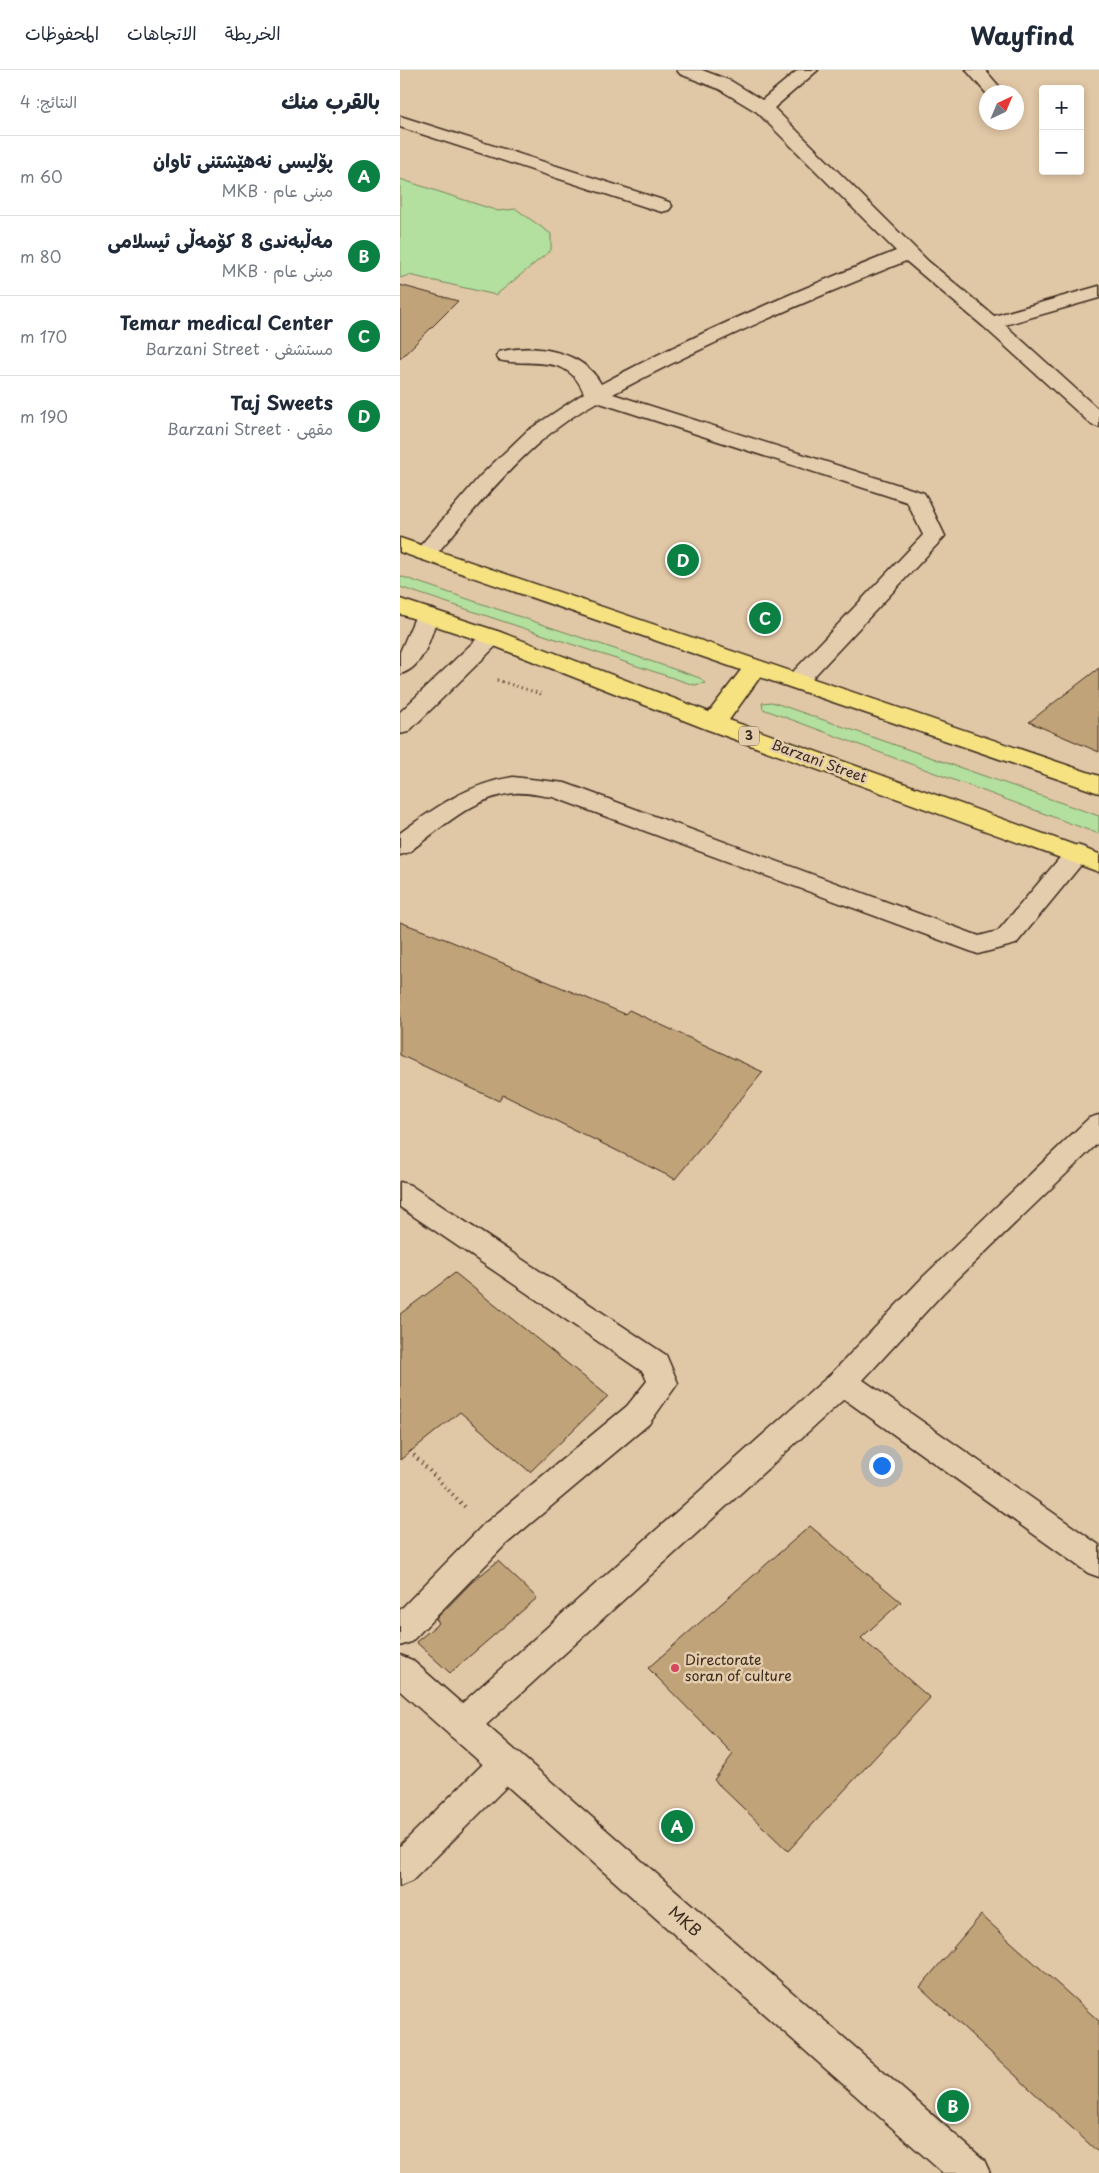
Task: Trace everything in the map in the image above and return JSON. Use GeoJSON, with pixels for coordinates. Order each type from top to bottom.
{"type":"FeatureCollection","features":[{"type":"Feature","properties":{"kind":"highway"},"geometry":{"type":"LineString","coordinates":[[400,545],[1096,782]]}},
{"type":"Feature","properties":{"kind":"highway","name":"Barzani Street"},"geometry":{"type":"LineString","coordinates":[[400,606],[492,637],[714,723],[1088,859]]}},
{"type":"Feature","properties":{"kind":"highway"},"geometry":{"type":"LineString","coordinates":[[714,723],[755,667]]}},
{"type":"Feature","properties":{"kind":"street"},"geometry":{"type":"LineString","coordinates":[[686,70],[725,85],[763,108],[909,253],[991,323],[1099,421]]}},
{"type":"Feature","properties":{"kind":"street"},"geometry":{"type":"LineString","coordinates":[[763,108],[809,70]]}},
{"type":"Feature","properties":{"kind":"street"},"geometry":{"type":"LineString","coordinates":[[975,70],[989,85]]}},
{"type":"Feature","properties":{"kind":"street"},"geometry":{"type":"LineString","coordinates":[[400,121],[662,206]]}},
{"type":"Feature","properties":{"kind":"street"},"geometry":{"type":"LineString","coordinates":[[425,553],[488,481],[534,435],[578,404],[655,363],[799,297],[909,253]]}},
{"type":"Feature","properties":{"kind":"street"},"geometry":{"type":"LineString","coordinates":[[991,323],[1099,292]]}},
{"type":"Feature","properties":{"kind":"street"},"geometry":{"type":"LineString","coordinates":[[506,356],[528,354],[550,357],[568,363],[583,372],[592,383],[595,395]]}},
{"type":"Feature","properties":{"kind":"street"},"geometry":{"type":"LineString","coordinates":[[595,395],[916,498],[934,536],[796,681]]}},
{"type":"Feature","properties":{"kind":"street"},"geometry":{"type":"LineString","coordinates":[[400,667],[413,652],[427,615]]}},
{"type":"Feature","properties":{"kind":"street"},"geometry":{"type":"LineString","coordinates":[[400,726],[492,637]]}},
{"type":"Feature","properties":{"kind":"street"},"geometry":{"type":"LineString","coordinates":[[400,846],[439,816],[476,794],[514,785],[556,789],[978,944],[1006,938],[1088,859]]}},
{"type":"Feature","properties":{"kind":"street"},"geometry":{"type":"LineString","coordinates":[[462,1725],[843,1382],[933,1285],[1099,1125]]}},
{"type":"Feature","properties":{"kind":"street"},"geometry":{"type":"LineString","coordinates":[[400,1193],[655,1364],[663,1383],[638,1415],[494,1535],[400,1632]]}},
{"type":"Feature","properties":{"kind":"street"},"geometry":{"type":"LineString","coordinates":[[843,1382],[1099,1562]]}},
{"type":"Feature","properties":{"kind":"street","name":"MKB"},"geometry":{"type":"LineString","coordinates":[[400,1670],[971,2173]]}},
{"type":"Feature","properties":{"kind":"street"},"geometry":{"type":"LineString","coordinates":[[400,1870],[506,1764]]}},
{"type":"Feature","properties":{"kind":"path"},"geometry":{"type":"LineString","coordinates":[[410,1451],[494,1535]]}},
{"type":"Feature","properties":{"kind":"green space"},"geometry":{"type":"Polygon","coordinates":[[[400,179],[498,211],[516,209],[551,234],[551,250],[496,295],[409,275],[400,278],[400,179]]]}},
{"type":"Feature","properties":{"kind":"green space"},"geometry":{"type":"Polygon","coordinates":[[[400,576],[700,678],[705,683],[694,685],[400,587],[400,576]]]}},
{"type":"Feature","properties":{"kind":"green space"},"geometry":{"type":"Polygon","coordinates":[[[772,702],[1099,816],[1099,834],[763,709],[762,703],[772,702]]]}},
{"type":"Feature","properties":{"kind":"building"},"geometry":{"type":"Polygon","coordinates":[[[400,285],[458,301],[400,359],[400,285]]]}},
{"type":"Feature","properties":{"kind":"building"},"geometry":{"type":"Polygon","coordinates":[[[1099,668],[1099,752],[1029,722],[1099,668]]]}},
{"type":"Feature","properties":{"kind":"building"},"geometry":{"type":"Polygon","coordinates":[[[400,922],[625,1014],[629,1010],[763,1072],[675,1179],[503,1095],[499,1101],[400,1055],[400,922]]]}},
{"type":"Feature","properties":{"kind":"building"},"geometry":{"type":"Polygon","coordinates":[[[455,1273],[608,1396],[530,1472],[460,1412],[400,1460],[400,1314],[455,1273]]]}},
{"type":"Feature","properties":{"kind":"building"},"geometry":{"type":"Polygon","coordinates":[[[810,1526],[901,1602],[861,1638],[930,1698],[788,1851],[714,1780],[733,1754],[648,1668],[810,1526]]]}},
{"type":"Feature","properties":{"kind":"building"},"geometry":{"type":"Polygon","coordinates":[[[498,1561],[537,1598],[450,1673],[416,1642],[439,1623],[436,1619],[472,1582],[498,1561]]]}},
{"type":"Feature","properties":{"kind":"building"},"geometry":{"type":"Polygon","coordinates":[[[981,1915],[1099,2021],[1099,2153],[920,1987],[981,1915]]]}},
{"type":"Feature","properties":{"kind":"place","name":"Taj Sweets"},"geometry":{"type":"Point","coordinates":[683,560]}},
{"type":"Feature","properties":{"kind":"place","name":"Temar medical Center"},"geometry":{"type":"Point","coordinates":[765,618]}},
{"type":"Feature","properties":{"kind":"place","name":"Directorate soran of culture"},"geometry":{"type":"Point","coordinates":[675,1668]}},
{"type":"Feature","properties":{"kind":"place","name":"پۆلیسی نەهێشتنی تاوان"},"geometry":{"type":"Point","coordinates":[677,1826]}},
{"type":"Feature","properties":{"kind":"place","name":"مەڵبەندی 8 کۆمەڵی ئیسلامی"},"geometry":{"type":"Point","coordinates":[953,2106]}}]}
